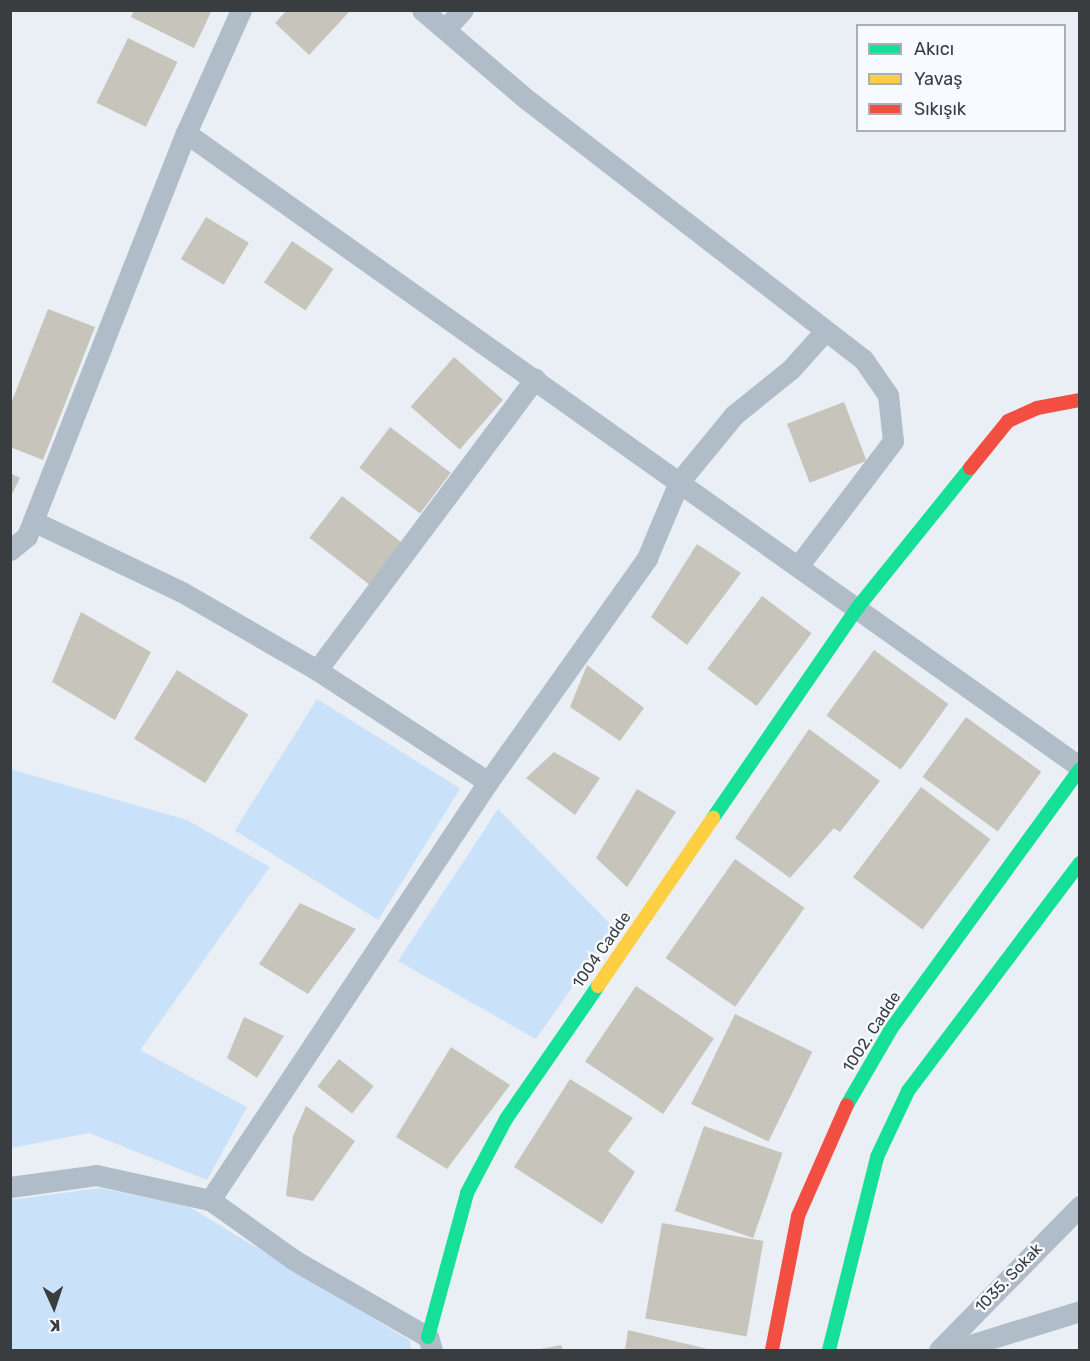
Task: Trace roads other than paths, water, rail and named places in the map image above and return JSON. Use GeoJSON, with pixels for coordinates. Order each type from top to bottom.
{"type":"FeatureCollection","features":[{"type":"Feature","properties":{"kind":"main road","name":"1004 Cadde"},"geometry":{"type":"LineString","coordinates":[[430,1344],[467,1193],[506,1119],[858,607],[1008,421],[1037,408],[1080,400]]}},
{"type":"Feature","properties":{"kind":"main road","name":"1002. Cadde"},"geometry":{"type":"LineString","coordinates":[[772,1350],[798,1216],[834,1126],[891,1029],[1080,768]]}},
{"type":"Feature","properties":{"kind":"main road"},"geometry":{"type":"LineString","coordinates":[[829,1350],[852,1246],[877,1157],[908,1091],[1080,863]]}},
{"type":"Feature","properties":{"kind":"street"},"geometry":{"type":"LineString","coordinates":[[10,550],[27,536],[186,132],[241,10]]}},
{"type":"Feature","properties":{"kind":"street"},"geometry":{"type":"LineString","coordinates":[[422,10],[525,98],[863,359],[888,395],[893,441],[798,566]]}},
{"type":"Feature","properties":{"kind":"street"},"geometry":{"type":"LineString","coordinates":[[445,29],[463,10]]}},
{"type":"Feature","properties":{"kind":"street"},"geometry":{"type":"LineString","coordinates":[[186,132],[858,607],[1080,768]]}},
{"type":"Feature","properties":{"kind":"street"},"geometry":{"type":"LineString","coordinates":[[210,1200],[488,782],[647,558],[679,482],[734,415],[791,369],[825,331]]}},
{"type":"Feature","properties":{"kind":"street"},"geometry":{"type":"LineString","coordinates":[[317,670],[535,380]]}},
{"type":"Feature","properties":{"kind":"street"},"geometry":{"type":"LineString","coordinates":[[33,521],[182,592],[317,670],[488,782]]}},
{"type":"Feature","properties":{"kind":"street"},"geometry":{"type":"LineString","coordinates":[[10,1187],[96,1175],[210,1200],[294,1260],[430,1344]]}},
{"type":"Feature","properties":{"kind":"street","name":"1035. Sokak"},"geometry":{"type":"LineString","coordinates":[[939,1350],[1080,1206]]}},
{"type":"Feature","properties":{"kind":"street"},"geometry":{"type":"LineString","coordinates":[[954,1350],[1080,1311]]}}]}
